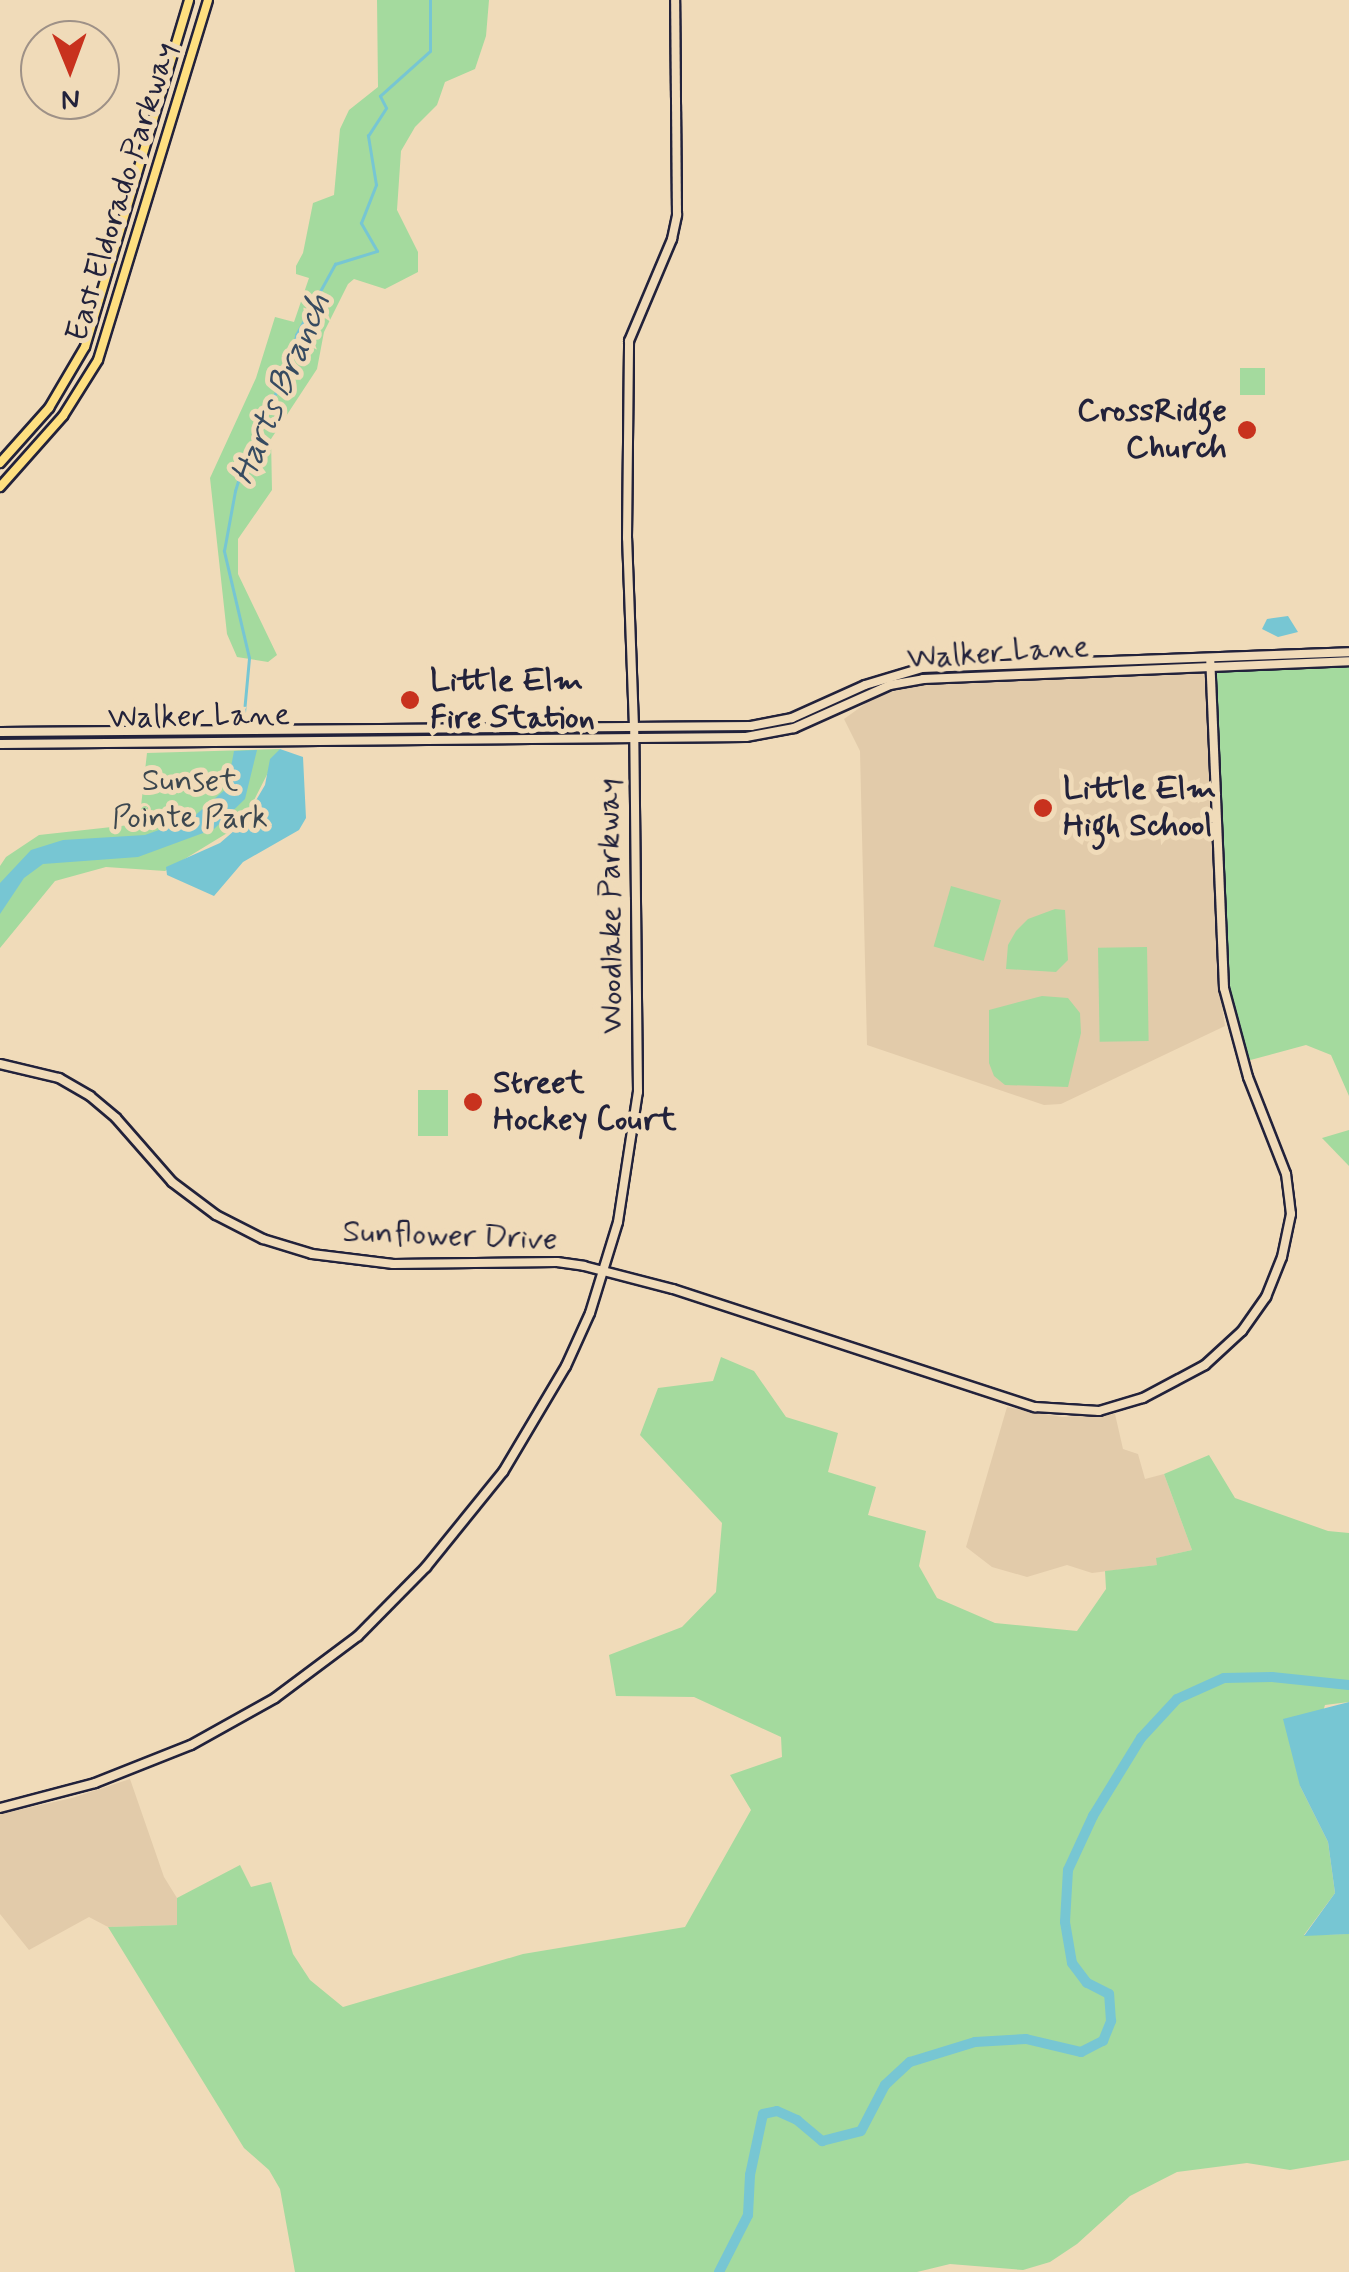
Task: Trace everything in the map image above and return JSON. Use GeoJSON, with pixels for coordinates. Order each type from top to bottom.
{"type":"FeatureCollection","features":[{"type":"Feature","properties":{"kind":"main road","name":"East Eldorado Parkway"},"geometry":{"type":"LineString","coordinates":[[0,463],[49,408],[85,346],[189,0]]}},
{"type":"Feature","properties":{"kind":"main road","name":"East Eldorado Parkway"},"geometry":{"type":"LineString","coordinates":[[0,487],[63,416],[98,360],[208,0]]}},
{"type":"Feature","properties":{"kind":"street","name":"Woodlake Parkway"},"geometry":{"type":"LineString","coordinates":[[0,1808],[95,1783],[191,1745],[275,1698],[358,1636],[426,1567],[502,1472],[566,1366],[602,1274],[628,1174],[638,1092],[634,727],[627,576],[629,341],[672,238],[677,214],[675,0]]}},
{"type":"Feature","properties":{"kind":"street","name":"Walker Lane"},"geometry":{"type":"LineString","coordinates":[[0,744],[746,737],[782,731],[890,685],[923,679],[1349,652]]}},
{"type":"Feature","properties":{"kind":"street","name":"Walker Lane"},"geometry":{"type":"LineString","coordinates":[[1316,657],[1349,661]]}},
{"type":"Feature","properties":{"kind":"street","name":"Walker Lane"},"geometry":{"type":"LineString","coordinates":[[0,732],[751,726],[781,720],[865,684],[922,668],[1210,662]]}},
{"type":"Feature","properties":{"kind":"street","name":"Sunflower Drive"},"geometry":{"type":"LineString","coordinates":[[0,1064],[58,1078],[90,1096],[116,1118],[172,1182],[216,1216],[263,1239],[351,1262],[557,1262],[673,1288],[1035,1407],[1099,1411],[1143,1398],[1204,1365],[1242,1330],[1266,1297],[1282,1257],[1291,1214],[1286,1174],[1248,1077],[1221,968],[1210,662]]}},
{"type":"Feature","properties":{"kind":"shaded area"},"geometry":{"type":"Polygon","coordinates":[[[1201,673],[1207,678],[1217,971],[1225,1026],[1061,1104],[1044,1105],[867,1045],[860,751],[844,719],[876,696],[931,682],[1201,673]]]}},
{"type":"Feature","properties":{"kind":"shaded area"},"geometry":{"type":"Polygon","coordinates":[[[1007,1407],[1062,1417],[1115,1414],[1123,1449],[1138,1454],[1145,1479],[1164,1474],[1192,1550],[1157,1558],[1157,1565],[1092,1573],[1067,1565],[1027,1577],[992,1567],[966,1547],[1007,1407]]]}},
{"type":"Feature","properties":{"kind":"shaded area"},"geometry":{"type":"Polygon","coordinates":[[[130,1779],[164,1877],[177,1898],[178,1925],[108,1927],[89,1917],[29,1950],[0,1914],[0,1814],[72,1798],[130,1779]]]}},
{"type":"Feature","properties":{"kind":"green space"},"geometry":{"type":"Polygon","coordinates":[[[377,0],[489,0],[486,36],[475,69],[445,82],[437,105],[415,127],[401,151],[397,210],[418,252],[418,272],[385,289],[354,279],[348,284],[324,332],[317,369],[271,439],[272,490],[238,539],[238,574],[277,655],[268,662],[237,657],[227,634],[210,478],[256,378],[275,317],[294,322],[309,278],[296,274],[296,266],[303,253],[313,203],[334,195],[340,129],[349,110],[378,87],[377,0]]]}},
{"type":"Feature","properties":{"kind":"green space"},"geometry":{"type":"Polygon","coordinates":[[[1240,368],[1265,368],[1265,395],[1240,395],[1240,368]]]}},
{"type":"Feature","properties":{"kind":"green space"},"geometry":{"type":"Polygon","coordinates":[[[1349,662],[1349,1096],[1331,1055],[1306,1045],[1243,1062],[1223,978],[1210,667],[1349,662]]]}},
{"type":"Feature","properties":{"kind":"green space","name":"Sunset Pointe Park"},"geometry":{"type":"Polygon","coordinates":[[[280,749],[242,824],[165,871],[106,867],[55,881],[0,948],[0,866],[6,857],[39,835],[139,824],[147,753],[280,749]]]}},
{"type":"Feature","properties":{"kind":"green space"},"geometry":{"type":"Polygon","coordinates":[[[951,886],[1001,900],[984,961],[934,947],[951,886]]]}},
{"type":"Feature","properties":{"kind":"green space"},"geometry":{"type":"Polygon","coordinates":[[[1055,909],[1065,910],[1068,960],[1056,972],[1006,969],[1008,945],[1016,931],[1028,919],[1055,909]]]}},
{"type":"Feature","properties":{"kind":"green space"},"geometry":{"type":"Polygon","coordinates":[[[1147,947],[1149,1041],[1100,1042],[1098,948],[1147,947]]]}},
{"type":"Feature","properties":{"kind":"green space"},"geometry":{"type":"Polygon","coordinates":[[[1042,996],[1068,998],[1080,1013],[1081,1033],[1068,1087],[1005,1085],[994,1076],[989,1063],[989,1010],[1042,996]]]}},
{"type":"Feature","properties":{"kind":"green space"},"geometry":{"type":"Polygon","coordinates":[[[418,1090],[448,1090],[448,1136],[418,1136],[418,1090]]]}},
{"type":"Feature","properties":{"kind":"green space"},"geometry":{"type":"Polygon","coordinates":[[[1349,1130],[1349,1166],[1322,1138],[1349,1130]]]}},
{"type":"Feature","properties":{"kind":"green space"},"geometry":{"type":"Polygon","coordinates":[[[721,1357],[754,1371],[786,1417],[838,1433],[828,1472],[876,1487],[868,1515],[926,1531],[919,1566],[937,1598],[995,1623],[1077,1631],[1106,1589],[1105,1571],[1157,1565],[1156,1558],[1192,1550],[1164,1474],[1209,1455],[1235,1498],[1328,1531],[1349,1533],[1349,1702],[1325,1705],[1300,1786],[1328,1842],[1335,1893],[1304,1935],[1349,1934],[1349,2160],[1290,2170],[1247,2163],[1177,2172],[1130,2196],[1077,2244],[1050,2262],[1023,2270],[950,2264],[917,2272],[295,2272],[280,2189],[269,2170],[244,2148],[108,1927],[177,1925],[177,1898],[240,1865],[251,1887],[271,1882],[293,1954],[310,1980],[343,2007],[523,1954],[685,1927],[751,1810],[730,1775],[782,1757],[781,1737],[694,1697],[616,1696],[609,1655],[682,1627],[716,1592],[722,1523],[640,1435],[658,1388],[713,1381],[721,1357]]]}},
{"type":"Feature","properties":{"kind":"water"},"geometry":{"type":"Polygon","coordinates":[[[1288,616],[1298,632],[1278,637],[1262,629],[1267,619],[1288,616]]]}},
{"type":"Feature","properties":{"kind":"water"},"geometry":{"type":"Polygon","coordinates":[[[280,749],[303,757],[306,818],[299,830],[243,862],[214,896],[167,875],[166,867],[220,843],[242,824],[265,785],[270,759],[280,749]]]}},
{"type":"Feature","properties":{"kind":"water"},"geometry":{"type":"Polygon","coordinates":[[[257,750],[245,799],[214,829],[138,857],[43,864],[24,878],[0,914],[0,883],[31,850],[63,840],[145,835],[192,818],[227,788],[234,751],[257,750]]]}},
{"type":"Feature","properties":{"kind":"water"},"geometry":{"type":"Polygon","coordinates":[[[1349,1702],[1349,1934],[1304,1936],[1335,1893],[1328,1842],[1300,1786],[1283,1719],[1349,1702]]]}},
{"type":"Feature","properties":{"kind":"waterway","name":"Harts Branch"},"geometry":{"type":"LineString","coordinates":[[243,723],[249,658],[224,551],[235,491],[244,461],[290,362],[296,335],[335,264],[377,251],[361,223],[376,185],[368,136],[386,108],[380,96],[430,51],[430,0]]}},
{"type":"Feature","properties":{"kind":"waterway"},"geometry":{"type":"LineString","coordinates":[[719,2272],[748,2215],[750,2175],[763,2114],[777,2111],[797,2120],[822,2141],[861,2131],[885,2085],[910,2062],[975,2042],[1026,2039],[1081,2052],[1103,2041],[1111,2021],[1109,1994],[1087,1983],[1072,1963],[1065,1922],[1068,1870],[1093,1816],[1141,1738],[1177,1699],[1224,1678],[1272,1677],[1349,1685]]}},
{"type":"Feature","properties":{"kind":"place","name":"CrossRidge Church"},"geometry":{"type":"Point","coordinates":[1247,430]}},
{"type":"Feature","properties":{"kind":"place","name":"Little Elm Fire Station"},"geometry":{"type":"Point","coordinates":[410,700]}},
{"type":"Feature","properties":{"kind":"place","name":"Little Elm High School"},"geometry":{"type":"Point","coordinates":[1043,808]}},
{"type":"Feature","properties":{"kind":"place","name":"Street Hockey Court"},"geometry":{"type":"Point","coordinates":[473,1102]}}]}
